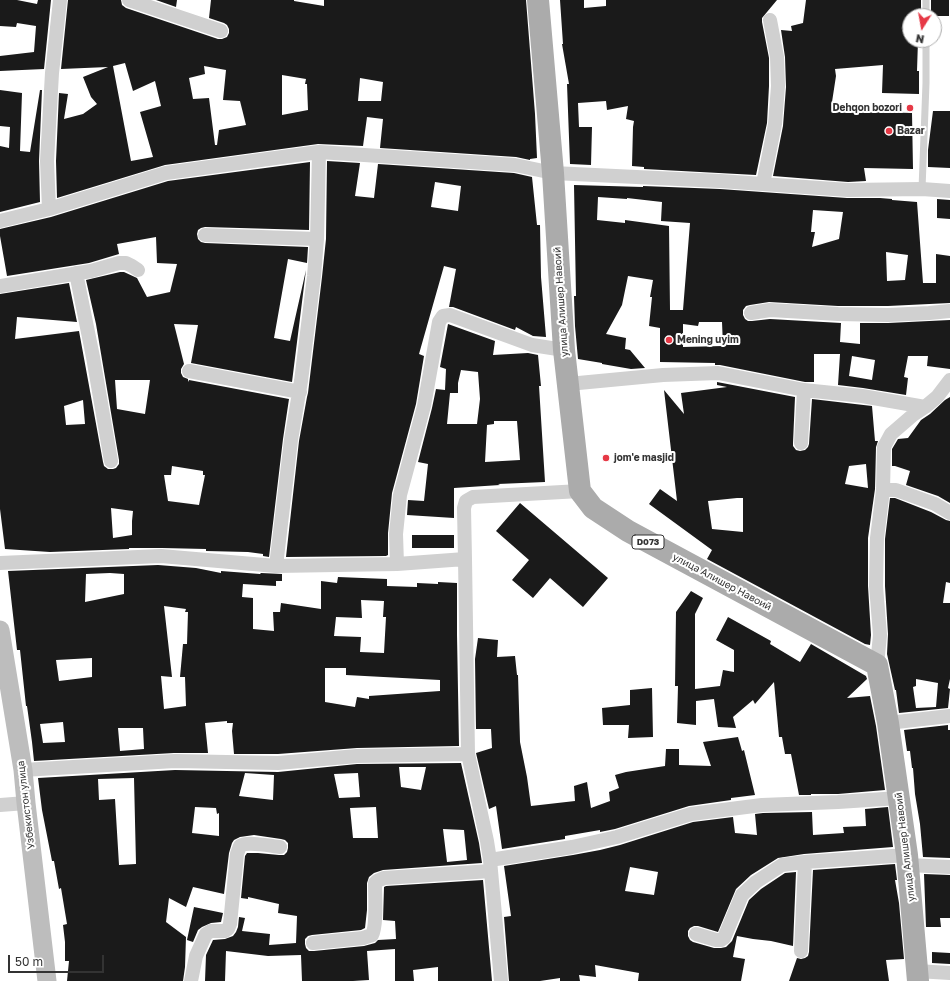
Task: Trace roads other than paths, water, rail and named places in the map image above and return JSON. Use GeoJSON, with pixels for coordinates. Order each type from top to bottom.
{"type":"FeatureCollection","features":[{"type":"Feature","properties":{"kind":"main road","name":"улица Алишер Навоий"},"geometry":{"type":"LineString","coordinates":[[538,0],[553,173],[564,350],[580,491],[593,508],[628,532],[877,665],[888,723],[908,860],[918,976]]}},
{"type":"Feature","properties":{"kind":"main road","name":"Узбекистон улица"},"geometry":{"type":"LineString","coordinates":[[0,630],[23,770],[47,981]]}},
{"type":"Feature","properties":{"kind":"street"},"geometry":{"type":"LineString","coordinates":[[49,209],[47,161],[52,73],[60,0]]}},
{"type":"Feature","properties":{"kind":"street"},"geometry":{"type":"LineString","coordinates":[[129,0],[221,31]]}},
{"type":"Feature","properties":{"kind":"street"},"geometry":{"type":"LineString","coordinates":[[763,184],[775,124],[778,86],[777,57],[770,20]]}},
{"type":"Feature","properties":{"kind":"street"},"geometry":{"type":"LineString","coordinates":[[276,566],[291,440],[300,392],[313,283],[317,239],[319,152]]}},
{"type":"Feature","properties":{"kind":"street"},"geometry":{"type":"LineString","coordinates":[[0,220],[49,209],[166,173],[319,152],[515,165],[553,173],[848,190],[922,189],[950,192]]}},
{"type":"Feature","properties":{"kind":"street"},"geometry":{"type":"LineString","coordinates":[[205,235],[317,239]]}},
{"type":"Feature","properties":{"kind":"street"},"geometry":{"type":"LineString","coordinates":[[0,286],[91,271],[119,263],[126,263],[138,270]]}},
{"type":"Feature","properties":{"kind":"street"},"geometry":{"type":"LineString","coordinates":[[76,273],[93,357],[111,461]]}},
{"type":"Feature","properties":{"kind":"street"},"geometry":{"type":"LineString","coordinates":[[751,313],[770,310],[888,315],[950,311]]}},
{"type":"Feature","properties":{"kind":"street"},"geometry":{"type":"LineString","coordinates":[[397,564],[396,534],[400,495],[424,406],[439,322],[443,316],[450,315],[532,345],[564,350]]}},
{"type":"Feature","properties":{"kind":"street"},"geometry":{"type":"LineString","coordinates":[[189,371],[300,392]]}},
{"type":"Feature","properties":{"kind":"street"},"geometry":{"type":"LineString","coordinates":[[568,384],[662,375],[718,373],[804,390],[862,396],[925,407]]}},
{"type":"Feature","properties":{"kind":"street"},"geometry":{"type":"LineString","coordinates":[[877,665],[880,635],[876,586],[877,538],[883,490],[884,447],[891,434],[913,415],[937,398],[950,380]]}},
{"type":"Feature","properties":{"kind":"street"},"geometry":{"type":"LineString","coordinates":[[801,443],[804,390]]}},
{"type":"Feature","properties":{"kind":"street"},"geometry":{"type":"LineString","coordinates":[[883,490],[896,490],[935,504],[950,513]]}},
{"type":"Feature","properties":{"kind":"street"},"geometry":{"type":"LineString","coordinates":[[501,981],[491,866],[468,754],[464,508],[466,501],[473,497],[580,491]]}},
{"type":"Feature","properties":{"kind":"street"},"geometry":{"type":"LineString","coordinates":[[0,562],[160,556],[276,566],[397,564],[465,559]]}},
{"type":"Feature","properties":{"kind":"street"},"geometry":{"type":"LineString","coordinates":[[888,723],[950,716]]}},
{"type":"Feature","properties":{"kind":"street"},"geometry":{"type":"LineString","coordinates":[[23,770],[175,761],[278,763],[357,756],[468,754]]}},
{"type":"Feature","properties":{"kind":"street"},"geometry":{"type":"LineString","coordinates":[[312,942],[363,938],[372,935],[374,932],[375,921],[375,883],[384,878],[491,866],[617,837],[691,814],[762,804],[838,802],[899,798]]}},
{"type":"Feature","properties":{"kind":"street"},"geometry":{"type":"LineString","coordinates":[[0,805],[26,803]]}},
{"type":"Feature","properties":{"kind":"street"},"geometry":{"type":"LineString","coordinates":[[191,981],[196,956],[206,934],[225,931],[228,929],[230,924],[240,846],[243,844],[249,844],[280,847]]}},
{"type":"Feature","properties":{"kind":"street"},"geometry":{"type":"LineString","coordinates":[[696,934],[716,940],[721,940],[724,938],[742,895],[756,882],[782,865],[805,862],[908,860],[950,867]]}},
{"type":"Feature","properties":{"kind":"street"},"geometry":{"type":"LineString","coordinates":[[801,951],[805,862]]}},
{"type":"Feature","properties":{"kind":"street"},"geometry":{"type":"LineString","coordinates":[[918,976],[950,973]]}},
{"type":"Feature","properties":{"kind":"lane"},"geometry":{"type":"LineString","coordinates":[[922,189],[926,48]]}},
{"type":"Feature","properties":{"kind":"place","name":"Dehqon bozori"},"geometry":{"type":"Point","coordinates":[910,108]}},
{"type":"Feature","properties":{"kind":"place","name":"Bazar"},"geometry":{"type":"Point","coordinates":[889,131]}},
{"type":"Feature","properties":{"kind":"place","name":"Mening uyim"},"geometry":{"type":"Point","coordinates":[669,340]}},
{"type":"Feature","properties":{"kind":"place","name":"jom'e masjid"},"geometry":{"type":"Point","coordinates":[606,458]}}]}
